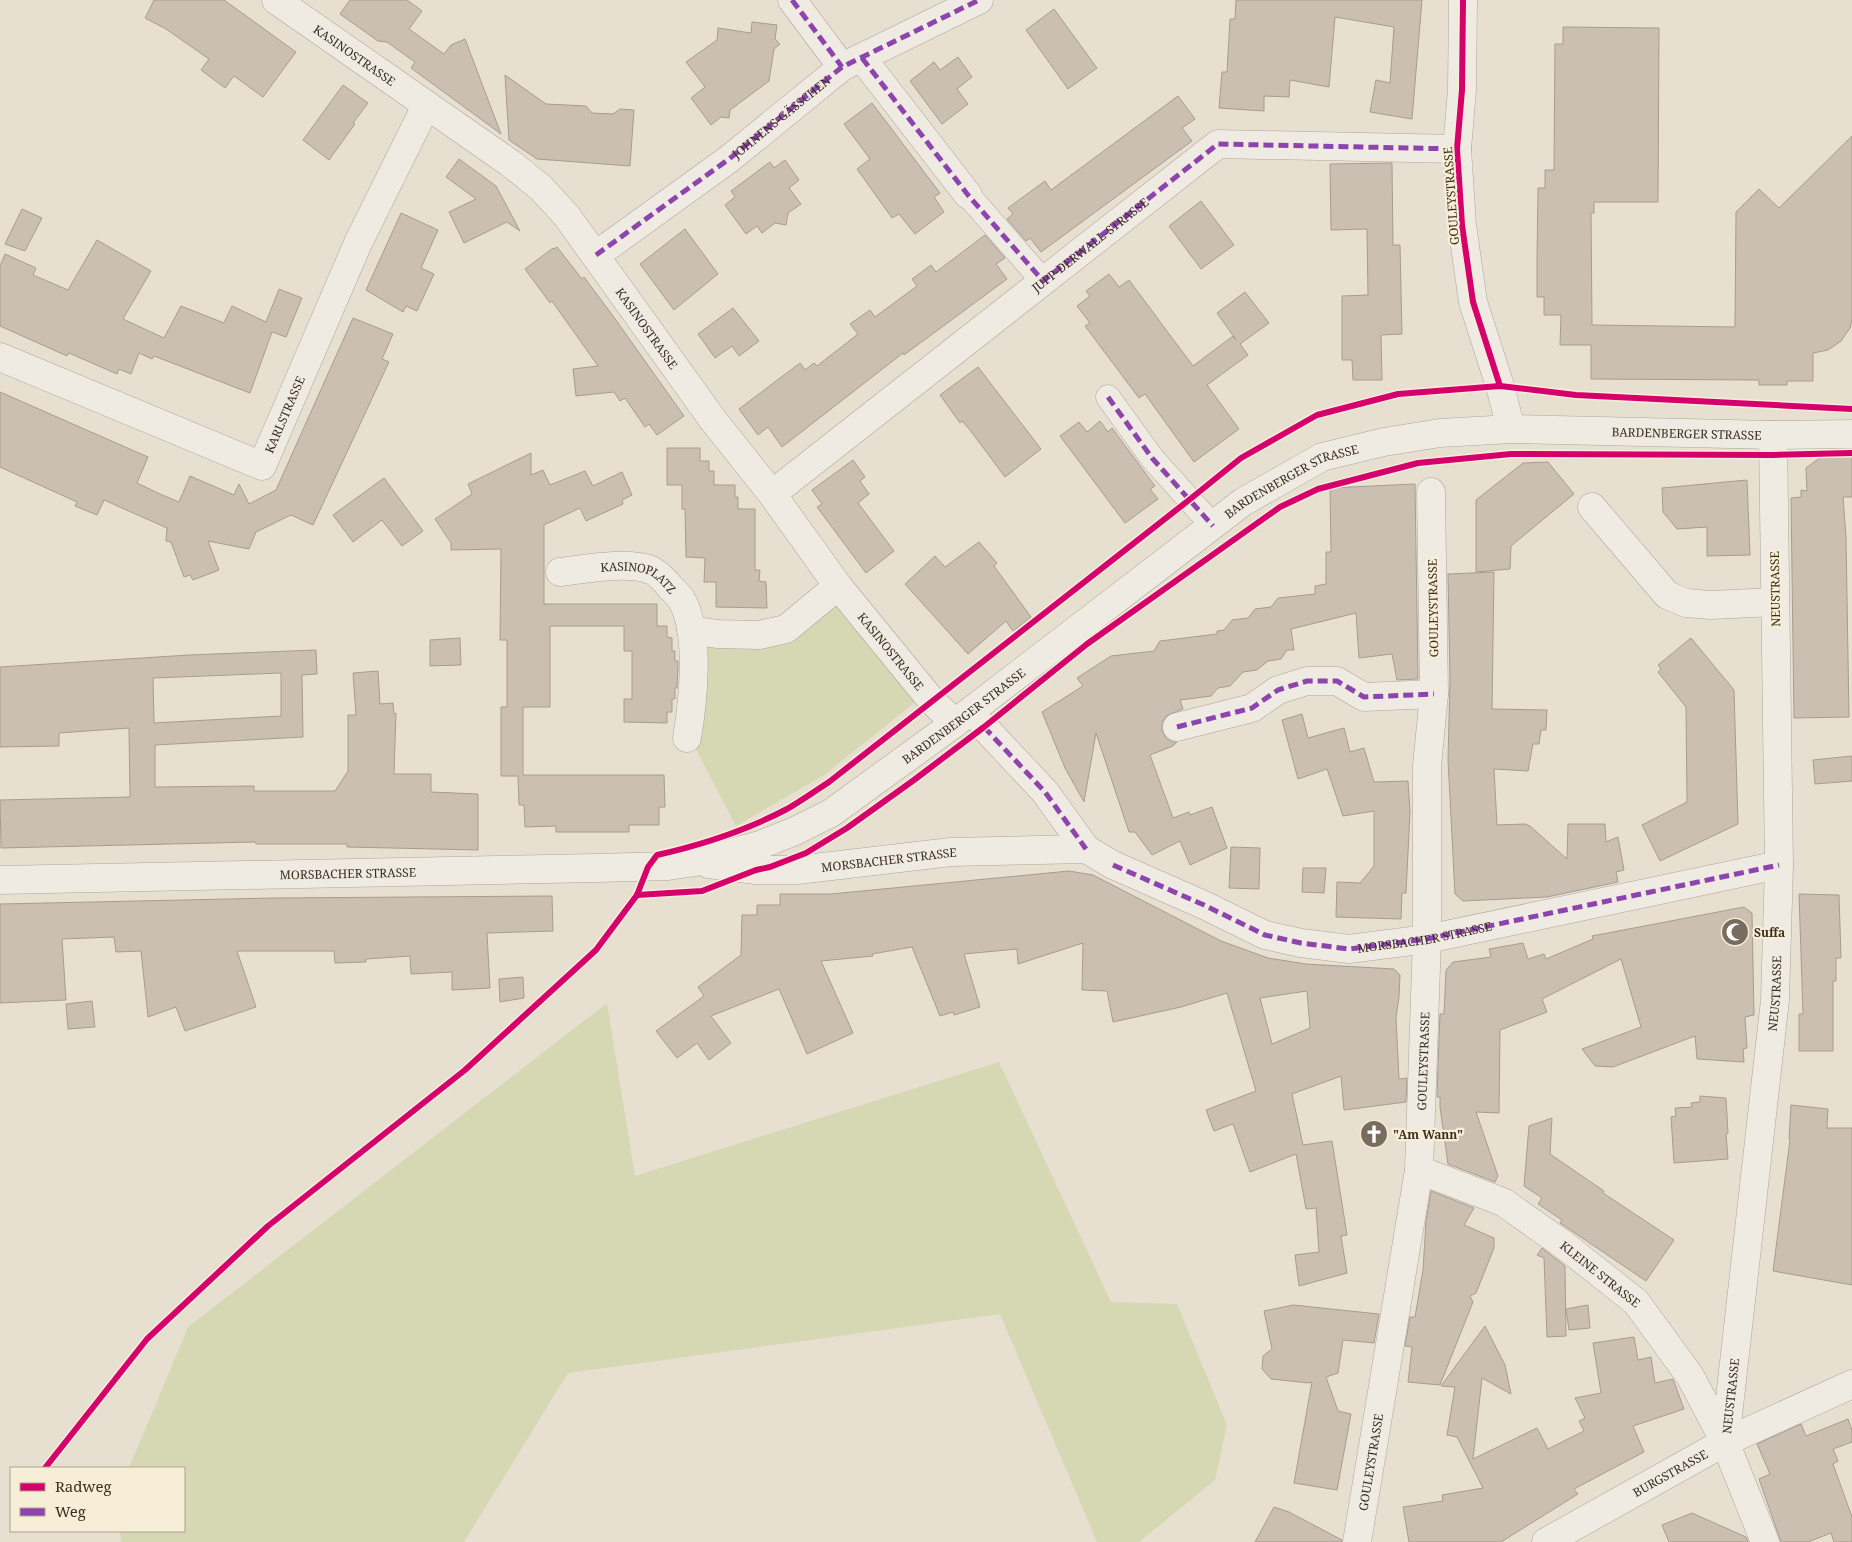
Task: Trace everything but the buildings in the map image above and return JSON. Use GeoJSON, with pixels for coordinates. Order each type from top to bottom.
{"type":"FeatureCollection","features":[{"type":"Feature","properties":{"kind":"street","name":"KASINOSTRASSE"},"geometry":{"type":"LineString","coordinates":[[276,0],[510,163],[541,188],[566,215],[596,255],[713,420],[772,494],[838,586],[932,701],[955,723]]}},
{"type":"Feature","properties":{"kind":"street"},"geometry":{"type":"LineString","coordinates":[[792,0],[852,63],[1042,281]]}},
{"type":"Feature","properties":{"kind":"street","name":"JOHNENS-GÄSSCHEN"},"geometry":{"type":"LineString","coordinates":[[596,255],[730,159],[852,63],[979,0]]}},
{"type":"Feature","properties":{"kind":"street","name":"GOULEYSTRASSE"},"geometry":{"type":"LineString","coordinates":[[1463,0],[1462,90],[1458,149],[1462,225],[1473,302],[1500,386],[1511,429]]}},
{"type":"Feature","properties":{"kind":"street","name":"KARLSTRASSE"},"geometry":{"type":"LineString","coordinates":[[0,357],[262,466],[358,243],[426,106]]}},
{"type":"Feature","properties":{"kind":"street","name":"JUPP-DERWALL-STRASSE"},"geometry":{"type":"LineString","coordinates":[[772,494],[1218,144],[1458,149]]}},
{"type":"Feature","properties":{"kind":"street"},"geometry":{"type":"LineString","coordinates":[[1108,397],[1152,458],[1213,526]]}},
{"type":"Feature","properties":{"kind":"street","name":"BARDENBERGER STRASSE"},"geometry":{"type":"LineString","coordinates":[[831,812],[955,723],[1243,502],[1322,457],[1384,442],[1440,433],[1511,429],[1773,435],[1852,434]]}},
{"type":"Feature","properties":{"kind":"street","name":"NEUSTRASSE"},"geometry":{"type":"LineString","coordinates":[[1765,1542],[1725,1442],[1775,1000],[1779,865],[1773,435]]}},
{"type":"Feature","properties":{"kind":"street","name":"GOULEYSTRASSE"},"geometry":{"type":"LineString","coordinates":[[1357,1542],[1419,1170],[1427,939],[1427,766],[1434,694],[1431,492]]}},
{"type":"Feature","properties":{"kind":"street"},"geometry":{"type":"LineString","coordinates":[[1592,507],[1667,595],[1686,603],[1712,605],[1775,602]]}},
{"type":"Feature","properties":{"kind":"street","name":"KASINOPLATZ"},"geometry":{"type":"LineString","coordinates":[[560,572],[603,567],[632,567],[652,570],[667,583],[681,600],[691,630],[694,655],[692,712],[687,738]]}},
{"type":"Feature","properties":{"kind":"street"},"geometry":{"type":"LineString","coordinates":[[691,630],[718,634],[759,634],[786,629],[838,586]]}},
{"type":"Feature","properties":{"kind":"street"},"geometry":{"type":"LineString","coordinates":[[1177,727],[1252,708],[1278,690],[1307,680],[1337,682],[1364,697],[1434,694]]}},
{"type":"Feature","properties":{"kind":"street","name":"MORSBACHER STRASSE"},"geometry":{"type":"LineString","coordinates":[[984,727],[1045,792],[1086,849],[1113,865],[1204,905],[1265,935],[1300,943],[1349,949],[1427,939],[1779,865]]}},
{"type":"Feature","properties":{"kind":"street","name":"MORSBACHER STRASSE"},"geometry":{"type":"LineString","coordinates":[[0,880],[668,866],[695,862],[760,845],[795,831],[831,812]]}},
{"type":"Feature","properties":{"kind":"street","name":"MORSBACHER STRASSE"},"geometry":{"type":"LineString","coordinates":[[695,862],[756,870],[797,870],[952,852],[1086,849]]}},
{"type":"Feature","properties":{"kind":"street","name":"KLEINE STRASSE"},"geometry":{"type":"LineString","coordinates":[[1419,1170],[1502,1202],[1564,1245],[1636,1302],[1690,1376],[1725,1442]]}},
{"type":"Feature","properties":{"kind":"street","name":"BURGSTRASSE"},"geometry":{"type":"LineString","coordinates":[[1546,1542],[1725,1442],[1852,1384]]}},
{"type":"Feature","properties":{"kind":"green space"},"geometry":{"type":"Polygon","coordinates":[[[840,599],[922,697],[824,775],[736,826],[693,744],[704,642],[840,599]]]}},
{"type":"Feature","properties":{"kind":"green space"},"geometry":{"type":"Polygon","coordinates":[[[607,1003],[635,1176],[999,1062],[1111,1302],[1177,1304],[1227,1425],[1215,1480],[1139,1542],[1097,1542],[1000,1314],[568,1373],[464,1542],[121,1542],[120,1532],[185,1532],[185,1467],[129,1467],[188,1327],[607,1003]]]}},
{"type":"Feature","properties":{"kind":"marked path"},"geometry":{"type":"LineString","coordinates":[[792,0],[842,67]]}},
{"type":"Feature","properties":{"kind":"marked path"},"geometry":{"type":"LineString","coordinates":[[596,255],[729,159],[842,67],[979,0]]}},
{"type":"Feature","properties":{"kind":"marked path"},"geometry":{"type":"LineString","coordinates":[[862,58],[968,195],[1043,281],[1218,144],[1457,149]]}},
{"type":"Feature","properties":{"kind":"marked path"},"geometry":{"type":"LineString","coordinates":[[1108,397],[1152,458],[1213,526]]}},
{"type":"Feature","properties":{"kind":"marked path"},"geometry":{"type":"LineString","coordinates":[[1177,727],[1252,708],[1278,690],[1307,681],[1337,681],[1364,697],[1434,694]]}},
{"type":"Feature","properties":{"kind":"marked path"},"geometry":{"type":"LineString","coordinates":[[984,727],[1045,792],[1086,849]]}},
{"type":"Feature","properties":{"kind":"marked path"},"geometry":{"type":"LineString","coordinates":[[1113,865],[1204,905],[1265,935],[1301,943],[1349,949],[1427,939],[1779,865]]}},
{"type":"Feature","properties":{"kind":"cycle path"},"geometry":{"type":"LineString","coordinates":[[1463,0],[1462,90],[1457,149],[1462,225],[1473,302],[1500,386]]}},
{"type":"Feature","properties":{"kind":"cycle path"},"geometry":{"type":"LineString","coordinates":[[46,1467],[147,1339],[268,1226],[465,1070],[596,950],[637,895],[648,867],[657,855],[707,842],[756,824],[787,809],[829,782],[1241,458],[1317,415],[1398,394],[1500,386],[1576,395],[1852,409]]}},
{"type":"Feature","properties":{"kind":"cycle path"},"geometry":{"type":"LineString","coordinates":[[637,895],[702,891],[806,853],[847,828],[914,780],[984,727],[1087,644],[1280,507],[1318,489],[1418,463],[1511,454],[1773,455],[1852,453]]}},
{"type":"Feature","properties":{"kind":"place","name":"Suffa"},"geometry":{"type":"Point","coordinates":[1735,932]}},
{"type":"Feature","properties":{"kind":"place","name":"\"Am Wann\""},"geometry":{"type":"Point","coordinates":[1374,1134]}}]}
